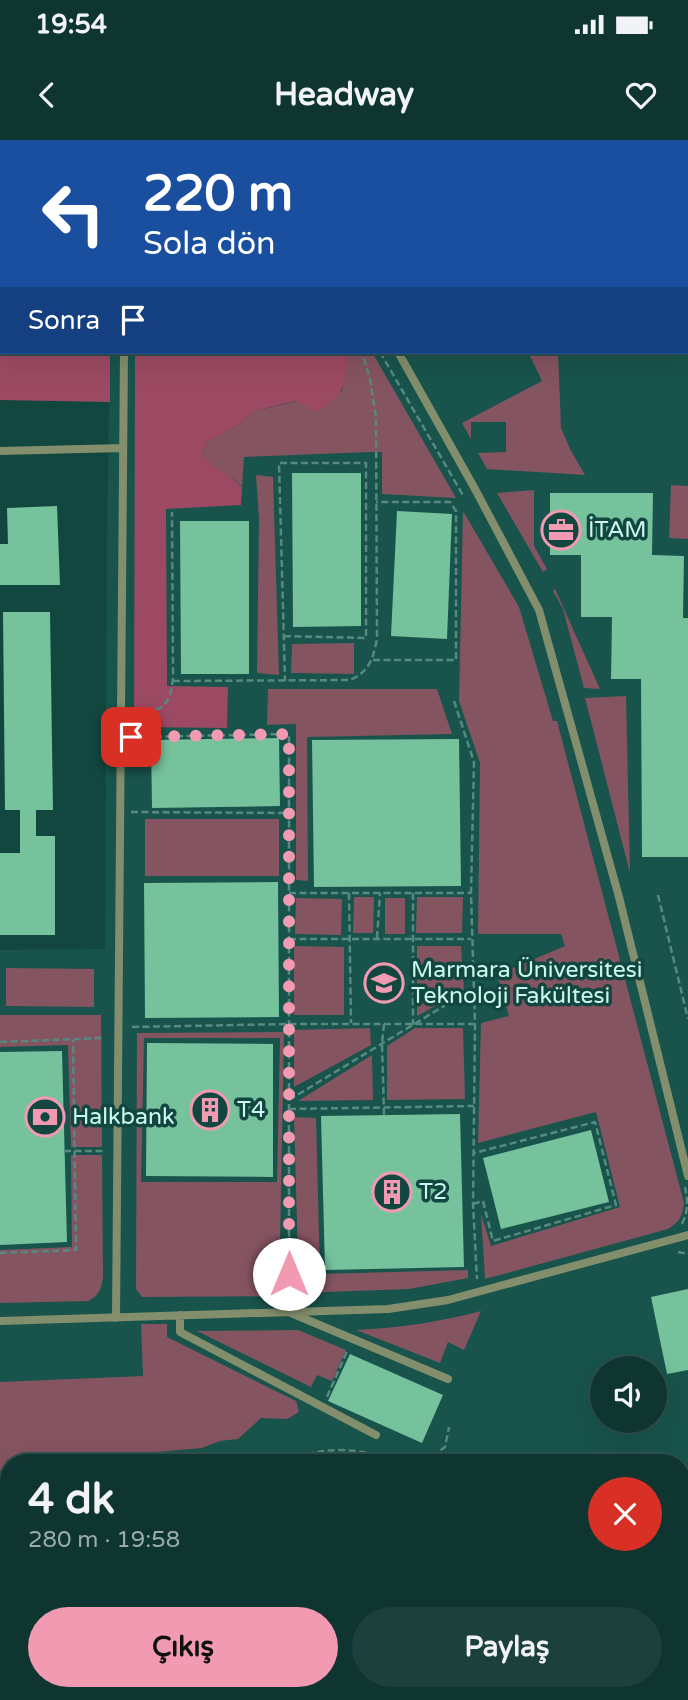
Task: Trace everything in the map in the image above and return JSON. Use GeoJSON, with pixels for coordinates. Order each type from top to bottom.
{"type":"FeatureCollection","features":[{"type":"Feature","properties":{"kind":"lane"},"geometry":{"type":"LineString","coordinates":[[116,1318],[124,354]]}},
{"type":"Feature","properties":{"kind":"lane"},"geometry":{"type":"LineString","coordinates":[[399,354],[539,610],[619,897],[686,1180]]}},
{"type":"Feature","properties":{"kind":"lane"},"geometry":{"type":"LineString","coordinates":[[0,452],[123,449]]}},
{"type":"Feature","properties":{"kind":"lane"},"geometry":{"type":"LineString","coordinates":[[0,1321],[418,1306],[688,1235]]}},
{"type":"Feature","properties":{"kind":"lane"},"geometry":{"type":"LineString","coordinates":[[288,1312],[448,1379]]}},
{"type":"Feature","properties":{"kind":"lane"},"geometry":{"type":"LineString","coordinates":[[180,1315],[180,1332],[376,1436]]}},
{"type":"Feature","properties":{"kind":"path"},"geometry":{"type":"LineString","coordinates":[[173,681],[350,680],[362,675],[373,660],[377,639],[376,417],[363,354]]}},
{"type":"Feature","properties":{"kind":"path"},"geometry":{"type":"LineString","coordinates":[[381,354],[467,502]]}},
{"type":"Feature","properties":{"kind":"path"},"geometry":{"type":"LineString","coordinates":[[284,636],[366,638],[366,463],[279,463],[285,681]]}},
{"type":"Feature","properties":{"kind":"path"},"geometry":{"type":"LineString","coordinates":[[373,660],[456,660],[456,511],[450,502],[376,502]]}},
{"type":"Feature","properties":{"kind":"path"},"geometry":{"type":"LineString","coordinates":[[121,711],[149,712],[159,709],[171,697],[172,512]]}},
{"type":"Feature","properties":{"kind":"path"},"geometry":{"type":"LineString","coordinates":[[454,701],[474,762],[471,893],[475,1024],[473,1204],[478,1292]]}},
{"type":"Feature","properties":{"kind":"path"},"geometry":{"type":"LineString","coordinates":[[131,737],[289,734],[289,1301]]}},
{"type":"Feature","properties":{"kind":"path"},"geometry":{"type":"LineString","coordinates":[[131,812],[289,813]]}},
{"type":"Feature","properties":{"kind":"path"},"geometry":{"type":"LineString","coordinates":[[289,893],[471,893]]}},
{"type":"Feature","properties":{"kind":"path"},"geometry":{"type":"LineString","coordinates":[[349,893],[351,1024]]}},
{"type":"Feature","properties":{"kind":"path"},"geometry":{"type":"LineString","coordinates":[[377,939],[380,893]]}},
{"type":"Feature","properties":{"kind":"path"},"geometry":{"type":"LineString","coordinates":[[413,893],[413,1025]]}},
{"type":"Feature","properties":{"kind":"path"},"geometry":{"type":"LineString","coordinates":[[658,895],[688,1019]]}},
{"type":"Feature","properties":{"kind":"path"},"geometry":{"type":"LineString","coordinates":[[289,939],[472,939]]}},
{"type":"Feature","properties":{"kind":"path"},"geometry":{"type":"LineString","coordinates":[[289,1100],[473,989]]}},
{"type":"Feature","properties":{"kind":"path"},"geometry":{"type":"LineString","coordinates":[[384,1024],[384,1115]]}},
{"type":"Feature","properties":{"kind":"path"},"geometry":{"type":"LineString","coordinates":[[130,1027],[475,1024]]}},
{"type":"Feature","properties":{"kind":"path"},"geometry":{"type":"LineString","coordinates":[[0,1042],[104,1038]]}},
{"type":"Feature","properties":{"kind":"path"},"geometry":{"type":"LineString","coordinates":[[0,1252],[76,1250],[73,1040]]}},
{"type":"Feature","properties":{"kind":"path"},"geometry":{"type":"LineString","coordinates":[[289,1109],[474,1106]]}},
{"type":"Feature","properties":{"kind":"path"},"geometry":{"type":"LineString","coordinates":[[473,1204],[483,1201],[493,1241],[616,1205],[594,1122],[474,1153]]}},
{"type":"Feature","properties":{"kind":"path"},"geometry":{"type":"LineString","coordinates":[[110,1144],[110,1157]]}},
{"type":"Feature","properties":{"kind":"path"},"geometry":{"type":"LineString","coordinates":[[64,1151],[106,1151]]}},
{"type":"Feature","properties":{"kind":"path"},"geometry":{"type":"LineString","coordinates":[[681,1226],[687,1216],[686,1180]]}},
{"type":"Feature","properties":{"kind":"path"},"geometry":{"type":"LineString","coordinates":[[322,1407],[352,1339]]}},
{"type":"Feature","properties":{"kind":"path"},"geometry":{"type":"LineString","coordinates":[[436,1454],[445,1447],[449,1427]]}},
{"type":"Feature","properties":{"kind":"path"},"geometry":{"type":"LineString","coordinates":[[312,1454],[361,1454]]}},
{"type":"Feature","properties":{"kind":"shaded area"},"geometry":{"type":"Polygon","coordinates":[[[0,354],[110,354],[110,402],[0,400],[0,354]]]}},
{"type":"Feature","properties":{"kind":"shaded area"},"geometry":{"type":"Polygon","coordinates":[[[110,354],[688,354],[688,1454],[0,1454],[0,950],[105,949],[110,354]]]}},
{"type":"Feature","properties":{"kind":"shaded area"},"geometry":{"type":"Polygon","coordinates":[[[135,354],[349,354],[342,388],[326,406],[316,412],[296,401],[255,411],[240,424],[206,443],[203,456],[242,487],[241,505],[166,509],[167,686],[228,687],[227,728],[134,727],[135,354]]]}},
{"type":"Feature","properties":{"kind":"shaded area"},"geometry":{"type":"Polygon","coordinates":[[[349,354],[373,354],[456,498],[382,494],[382,452],[371,452],[244,457],[241,505],[242,486],[203,457],[206,443],[240,424],[255,411],[342,391],[349,354]]]}},
{"type":"Feature","properties":{"kind":"shaded area"},"geometry":{"type":"Polygon","coordinates":[[[529,354],[558,354],[561,428],[585,475],[487,469],[478,453],[506,452],[506,422],[471,422],[471,439],[462,423],[542,381],[529,354]]]}},
{"type":"Feature","properties":{"kind":"shaded area"},"geometry":{"type":"Polygon","coordinates":[[[256,475],[273,477],[279,675],[257,673],[259,519],[256,475]]]}},
{"type":"Feature","properties":{"kind":"shaded area"},"geometry":{"type":"Polygon","coordinates":[[[671,485],[688,486],[688,539],[669,538],[671,485]]]}},
{"type":"Feature","properties":{"kind":"shaded area"},"geometry":{"type":"Polygon","coordinates":[[[534,490],[534,546],[547,569],[543,572],[497,493],[534,490]]]}},
{"type":"Feature","properties":{"kind":"shaded area"},"geometry":{"type":"Polygon","coordinates":[[[463,511],[519,607],[553,721],[557,721],[684,1203],[680,1218],[668,1229],[485,1279],[481,1214],[491,1246],[620,1207],[596,1112],[478,1143],[481,1023],[509,1016],[497,975],[565,946],[561,934],[478,934],[480,763],[459,701],[463,511]]]}},
{"type":"Feature","properties":{"kind":"shaded area"},"geometry":{"type":"Polygon","coordinates":[[[555,589],[600,689],[584,688],[563,609],[553,591],[555,589]]]}},
{"type":"Feature","properties":{"kind":"shaded area"},"geometry":{"type":"Polygon","coordinates":[[[354,643],[354,674],[291,673],[292,644],[354,643]]]}},
{"type":"Feature","properties":{"kind":"shaded area"},"geometry":{"type":"Polygon","coordinates":[[[268,689],[437,689],[452,734],[307,737],[308,881],[296,880],[296,724],[267,725],[268,689]]]}},
{"type":"Feature","properties":{"kind":"shaded area"},"geometry":{"type":"Polygon","coordinates":[[[626,696],[630,873],[585,698],[626,696]]]}},
{"type":"Feature","properties":{"kind":"shaded area"},"geometry":{"type":"Polygon","coordinates":[[[145,819],[279,819],[279,876],[145,876],[145,819]]]}},
{"type":"Feature","properties":{"kind":"shaded area"},"geometry":{"type":"Polygon","coordinates":[[[354,897],[374,897],[373,933],[353,933],[354,897]]]}},
{"type":"Feature","properties":{"kind":"shaded area"},"geometry":{"type":"Polygon","coordinates":[[[417,897],[463,897],[462,933],[416,933],[417,897]]]}},
{"type":"Feature","properties":{"kind":"shaded area"},"geometry":{"type":"Polygon","coordinates":[[[296,898],[342,899],[341,935],[295,934],[296,898]]]}},
{"type":"Feature","properties":{"kind":"shaded area"},"geometry":{"type":"Polygon","coordinates":[[[385,898],[405,898],[405,934],[385,934],[385,898]]]}},
{"type":"Feature","properties":{"kind":"shaded area"},"geometry":{"type":"Polygon","coordinates":[[[294,946],[344,947],[344,1015],[294,1015],[294,946]]]}},
{"type":"Feature","properties":{"kind":"shaded area"},"geometry":{"type":"Polygon","coordinates":[[[417,946],[461,946],[464,990],[417,1016],[417,946]]]}},
{"type":"Feature","properties":{"kind":"shaded area"},"geometry":{"type":"Polygon","coordinates":[[[6,968],[94,969],[94,1007],[6,1006],[6,968]]]}},
{"type":"Feature","properties":{"kind":"shaded area"},"geometry":{"type":"Polygon","coordinates":[[[0,1015],[101,1015],[102,1147],[71,1147],[68,1045],[0,1047],[0,1015]]]}},
{"type":"Feature","properties":{"kind":"shaded area"},"geometry":{"type":"Polygon","coordinates":[[[370,1028],[371,1045],[294,1087],[294,1030],[370,1028]]]}},
{"type":"Feature","properties":{"kind":"shaded area"},"geometry":{"type":"Polygon","coordinates":[[[415,1028],[463,1028],[465,1099],[387,1100],[387,1046],[415,1028]]]}},
{"type":"Feature","properties":{"kind":"shaded area"},"geometry":{"type":"Polygon","coordinates":[[[284,1032],[279,1296],[142,1297],[136,1289],[137,1033],[284,1032]],[[144,1038],[141,1182],[277,1182],[280,1038],[144,1038]]]}},
{"type":"Feature","properties":{"kind":"shaded area"},"geometry":{"type":"Polygon","coordinates":[[[372,1055],[373,1100],[298,1101],[372,1055]]]}},
{"type":"Feature","properties":{"kind":"shaded area"},"geometry":{"type":"Polygon","coordinates":[[[294,1117],[316,1118],[320,1274],[468,1270],[468,1278],[409,1289],[299,1293],[294,1117]]]}},
{"type":"Feature","properties":{"kind":"shaded area"},"geometry":{"type":"Polygon","coordinates":[[[71,1155],[102,1155],[103,1276],[99,1291],[88,1301],[0,1303],[0,1250],[72,1247],[71,1155]]]}},
{"type":"Feature","properties":{"kind":"shaded area"},"geometry":{"type":"Polygon","coordinates":[[[481,1311],[464,1350],[448,1342],[440,1363],[356,1330],[419,1324],[481,1311]]]}},
{"type":"Feature","properties":{"kind":"shaded area"},"geometry":{"type":"Polygon","coordinates":[[[141,1324],[167,1324],[167,1337],[296,1401],[299,1412],[287,1419],[261,1418],[238,1439],[220,1441],[202,1448],[135,1454],[0,1454],[0,1382],[143,1376],[141,1324]]]}},
{"type":"Feature","properties":{"kind":"shaded area"},"geometry":{"type":"Polygon","coordinates":[[[298,1330],[346,1350],[332,1381],[317,1375],[311,1387],[197,1331],[298,1330]]]}},
{"type":"Feature","properties":{"kind":"building"},"geometry":{"type":"Polygon","coordinates":[[[292,473],[361,473],[361,626],[293,627],[292,473]]]}},
{"type":"Feature","properties":{"kind":"building"},"geometry":{"type":"Polygon","coordinates":[[[550,493],[653,493],[652,555],[684,556],[683,618],[688,618],[688,857],[642,857],[641,679],[611,679],[612,617],[581,617],[581,555],[550,555],[550,493]]]}},
{"type":"Feature","properties":{"kind":"building"},"geometry":{"type":"Polygon","coordinates":[[[57,506],[60,585],[0,585],[0,544],[8,544],[7,508],[57,506]]]}},
{"type":"Feature","properties":{"kind":"building"},"geometry":{"type":"Polygon","coordinates":[[[397,511],[452,514],[447,639],[391,636],[397,511]]]}},
{"type":"Feature","properties":{"kind":"building"},"geometry":{"type":"Polygon","coordinates":[[[180,521],[249,521],[249,674],[181,674],[180,521]]]}},
{"type":"Feature","properties":{"kind":"building"},"geometry":{"type":"Polygon","coordinates":[[[3,612],[50,612],[53,810],[36,810],[36,836],[55,836],[55,935],[0,935],[0,853],[20,853],[20,810],[5,810],[3,612]]]}},
{"type":"Feature","properties":{"kind":"building"},"geometry":{"type":"Polygon","coordinates":[[[279,738],[280,806],[152,808],[151,740],[279,738]]]}},
{"type":"Feature","properties":{"kind":"building"},"geometry":{"type":"Polygon","coordinates":[[[459,739],[461,886],[314,887],[312,740],[459,739]]]}},
{"type":"Feature","properties":{"kind":"building"},"geometry":{"type":"Polygon","coordinates":[[[278,882],[279,1017],[145,1018],[144,883],[278,882]]]}},
{"type":"Feature","properties":{"kind":"building","name":"T4"},"geometry":{"type":"Polygon","coordinates":[[[147,1043],[273,1044],[273,1177],[146,1176],[147,1043]]]}},
{"type":"Feature","properties":{"kind":"building"},"geometry":{"type":"Polygon","coordinates":[[[62,1051],[67,1242],[0,1245],[0,1052],[62,1051]]]}},
{"type":"Feature","properties":{"kind":"building","name":"T2"},"geometry":{"type":"Polygon","coordinates":[[[460,1114],[464,1267],[325,1270],[321,1116],[460,1114]]]}},
{"type":"Feature","properties":{"kind":"building"},"geometry":{"type":"Polygon","coordinates":[[[591,1130],[609,1202],[501,1229],[483,1158],[591,1130]]]}},
{"type":"Feature","properties":{"kind":"building"},"geometry":{"type":"Polygon","coordinates":[[[688,1289],[688,1370],[667,1374],[667,1356],[663,1356],[651,1297],[688,1289]]]}},
{"type":"Feature","properties":{"kind":"building"},"geometry":{"type":"Polygon","coordinates":[[[350,1354],[443,1395],[422,1443],[328,1401],[350,1354]]]}},
{"type":"Feature","properties":{"kind":"place","name":"İTAM"},"geometry":{"type":"Point","coordinates":[561,530]}},
{"type":"Feature","properties":{"kind":"place","name":"Marmara Üniversitesi Teknoloji Fakültesi"},"geometry":{"type":"Point","coordinates":[384,983]}},
{"type":"Feature","properties":{"kind":"place","name":"T4"},"geometry":{"type":"Point","coordinates":[210,1110]}},
{"type":"Feature","properties":{"kind":"place","name":"Halkbank"},"geometry":{"type":"Point","coordinates":[45,1117]}},
{"type":"Feature","properties":{"kind":"place","name":"T2"},"geometry":{"type":"Point","coordinates":[392,1192]}},
{"type":"Feature","properties":{"kind":"route"},"geometry":{"type":"LineString","coordinates":[[131,737],[289,734],[289,1274]]}}]}
